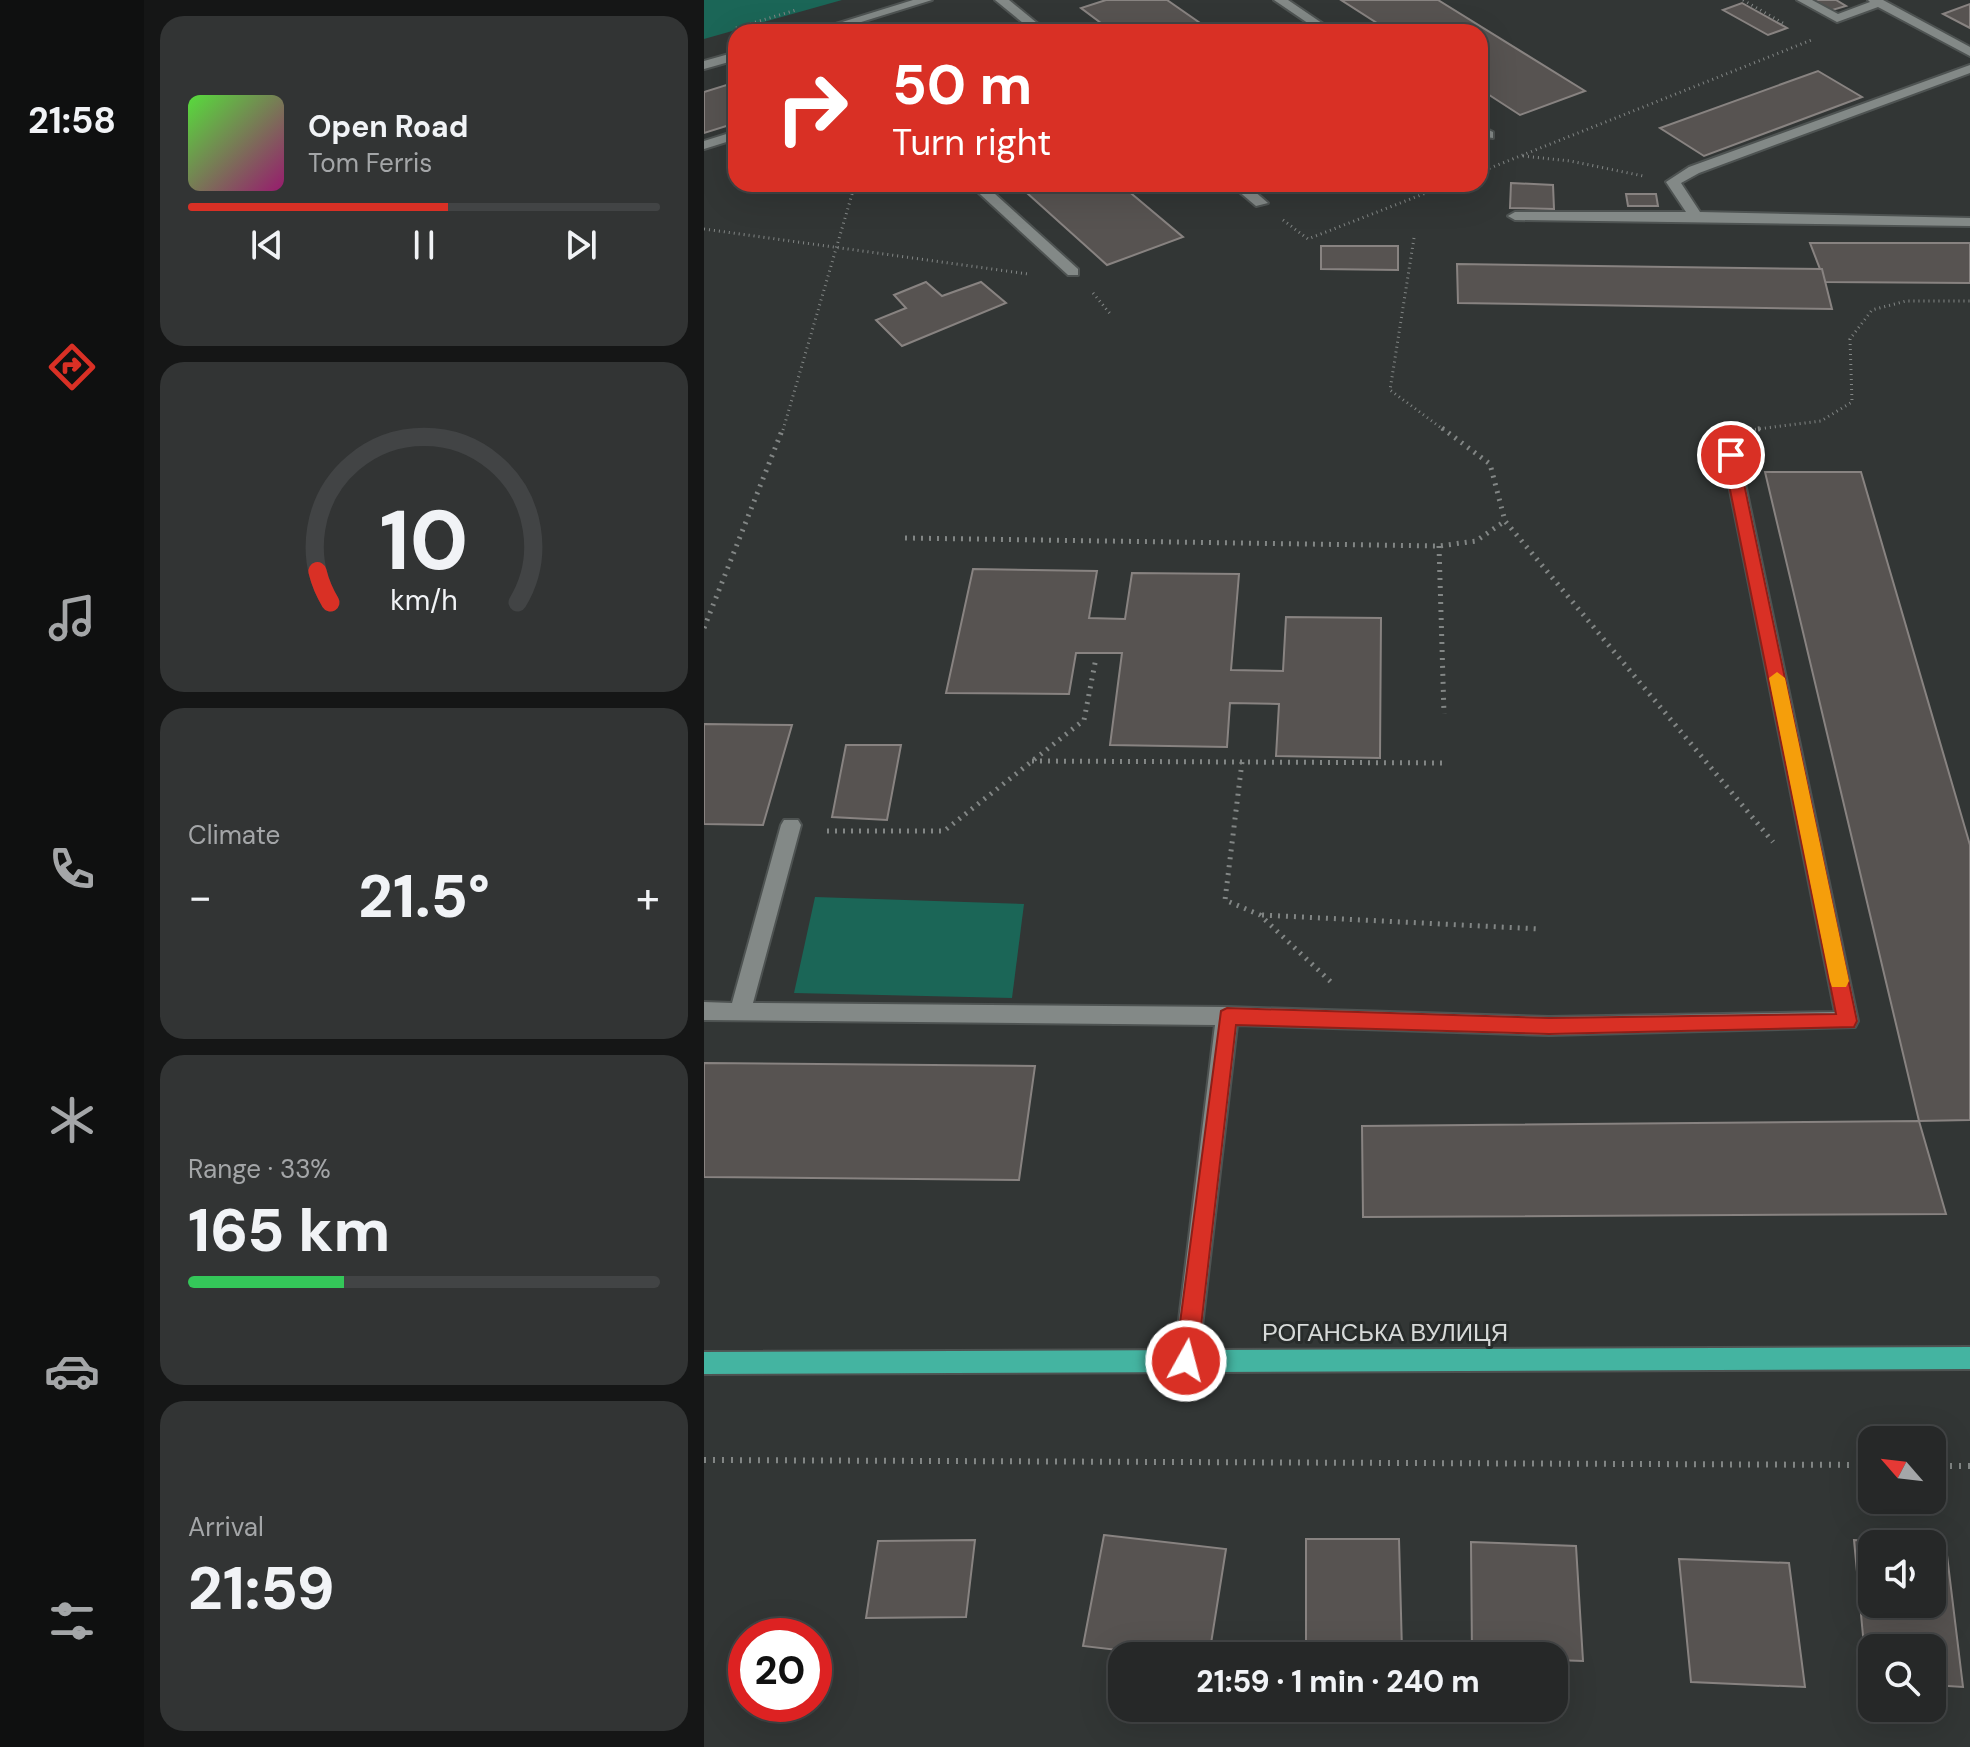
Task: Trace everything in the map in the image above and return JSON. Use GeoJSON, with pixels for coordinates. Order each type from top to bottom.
{"type":"FeatureCollection","features":[{"type":"Feature","properties":{"kind":"main road","name":"РОГАНСЬКА ВУЛИЦЯ"},"geometry":{"type":"LineString","coordinates":[[704,1363],[1970,1358]]}},
{"type":"Feature","properties":{"kind":"street"},"geometry":{"type":"LineString","coordinates":[[844,24],[926,0]]}},
{"type":"Feature","properties":{"kind":"street"},"geometry":{"type":"LineString","coordinates":[[1001,0],[1032,24]]}},
{"type":"Feature","properties":{"kind":"street"},"geometry":{"type":"LineString","coordinates":[[1280,0],[1317,24]]}},
{"type":"Feature","properties":{"kind":"street"},"geometry":{"type":"LineString","coordinates":[[1803,0],[1837,18],[1877,1],[1970,52]]}},
{"type":"Feature","properties":{"kind":"street"},"geometry":{"type":"LineString","coordinates":[[704,65],[728,58]]}},
{"type":"Feature","properties":{"kind":"street"},"geometry":{"type":"LineString","coordinates":[[1696,216],[1673,182],[1694,170],[1970,69]]}},
{"type":"Feature","properties":{"kind":"street"},"geometry":{"type":"LineString","coordinates":[[704,145],[728,138]]}},
{"type":"Feature","properties":{"kind":"street"},"geometry":{"type":"LineString","coordinates":[[985,192],[1073,272]]}},
{"type":"Feature","properties":{"kind":"street"},"geometry":{"type":"LineString","coordinates":[[1247,192],[1261,203]]}},
{"type":"Feature","properties":{"kind":"street"},"geometry":{"type":"LineString","coordinates":[[1515,216],[1970,222]]}},
{"type":"Feature","properties":{"kind":"street"},"geometry":{"type":"LineString","coordinates":[[704,1011],[1227,1016],[1549,1026],[1847,1021],[1731,455]]}},
{"type":"Feature","properties":{"kind":"street"},"geometry":{"type":"LineString","coordinates":[[740,1013],[791,825]]}},
{"type":"Feature","properties":{"kind":"street"},"geometry":{"type":"LineString","coordinates":[[1186,1361],[1227,1016]]}},
{"type":"Feature","properties":{"kind":"path"},"geometry":{"type":"LineString","coordinates":[[1743,0],[1784,24]]}},
{"type":"Feature","properties":{"kind":"path"},"geometry":{"type":"LineString","coordinates":[[749,24],[803,8]]}},
{"type":"Feature","properties":{"kind":"path"},"geometry":{"type":"LineString","coordinates":[[1798,32],[1812,39]]}},
{"type":"Feature","properties":{"kind":"path"},"geometry":{"type":"LineString","coordinates":[[1488,169],[1825,34]]}},
{"type":"Feature","properties":{"kind":"path"},"geometry":{"type":"LineString","coordinates":[[1521,156],[1570,161],[1673,182]]}},
{"type":"Feature","properties":{"kind":"path"},"geometry":{"type":"LineString","coordinates":[[704,628],[779,443],[852,192]]}},
{"type":"Feature","properties":{"kind":"path"},"geometry":{"type":"LineString","coordinates":[[1308,239],[1428,192]]}},
{"type":"Feature","properties":{"kind":"path"},"geometry":{"type":"LineString","coordinates":[[704,229],[1036,275]]}},
{"type":"Feature","properties":{"kind":"path"},"geometry":{"type":"LineString","coordinates":[[1414,238],[1390,390],[1490,464],[1505,521],[1773,843]]}},
{"type":"Feature","properties":{"kind":"path"},"geometry":{"type":"LineString","coordinates":[[1731,455],[1744,431],[1821,421],[1852,402],[1850,339],[1872,310],[1906,301],[1970,301]]}},
{"type":"Feature","properties":{"kind":"path"},"geometry":{"type":"LineString","coordinates":[[905,538],[1439,546],[1476,541],[1505,521]]}},
{"type":"Feature","properties":{"kind":"path"},"geometry":{"type":"LineString","coordinates":[[1439,546],[1444,714]]}},
{"type":"Feature","properties":{"kind":"path"},"geometry":{"type":"LineString","coordinates":[[827,831],[944,831],[1084,720],[1096,658]]}},
{"type":"Feature","properties":{"kind":"path"},"geometry":{"type":"LineString","coordinates":[[1032,761],[1444,763]]}},
{"type":"Feature","properties":{"kind":"path"},"geometry":{"type":"LineString","coordinates":[[1242,762],[1225,900],[1260,915],[1372,1021]]}},
{"type":"Feature","properties":{"kind":"path"},"geometry":{"type":"LineString","coordinates":[[1260,915],[1541,929]]}},
{"type":"Feature","properties":{"kind":"path"},"geometry":{"type":"LineString","coordinates":[[704,1460],[1858,1465]]}},
{"type":"Feature","properties":{"kind":"path"},"geometry":{"type":"LineString","coordinates":[[1946,1466],[1970,1466]]}},
{"type":"Feature","properties":{"kind":"green space"},"geometry":{"type":"Polygon","coordinates":[[[704,0],[842,0],[757,24],[728,24],[728,32],[704,39],[704,0]]]}},
{"type":"Feature","properties":{"kind":"green space"},"geometry":{"type":"Polygon","coordinates":[[[815,897],[1024,904],[1012,998],[794,993],[815,897]]]}},
{"type":"Feature","properties":{"kind":"building"},"geometry":{"type":"Polygon","coordinates":[[[1106,0],[1167,0],[1202,24],[1102,24],[1081,8],[1106,0]]]}},
{"type":"Feature","properties":{"kind":"building"},"geometry":{"type":"Polygon","coordinates":[[[1341,0],[1438,0],[1477,24],[1378,24],[1341,0]]]}},
{"type":"Feature","properties":{"kind":"building"},"geometry":{"type":"Polygon","coordinates":[[[1809,0],[1836,0],[1846,6],[1829,11],[1809,0]]]}},
{"type":"Feature","properties":{"kind":"building"},"geometry":{"type":"Polygon","coordinates":[[[1742,3],[1787,28],[1768,35],[1723,10],[1742,3]]]}},
{"type":"Feature","properties":{"kind":"building"},"geometry":{"type":"Polygon","coordinates":[[[1970,4],[1970,28],[1943,14],[1970,4]]]}},
{"type":"Feature","properties":{"kind":"building"},"geometry":{"type":"Polygon","coordinates":[[[1488,31],[1585,91],[1520,115],[1488,94],[1488,31]]]}},
{"type":"Feature","properties":{"kind":"building"},"geometry":{"type":"Polygon","coordinates":[[[1818,71],[1862,97],[1704,156],[1660,128],[1818,71]]]}},
{"type":"Feature","properties":{"kind":"building"},"geometry":{"type":"Polygon","coordinates":[[[728,84],[728,126],[704,133],[704,92],[728,84]]]}},
{"type":"Feature","properties":{"kind":"building"},"geometry":{"type":"Polygon","coordinates":[[[1511,183],[1553,185],[1554,209],[1510,208],[1511,183]]]}},
{"type":"Feature","properties":{"kind":"building"},"geometry":{"type":"Polygon","coordinates":[[[1026,192],[1130,192],[1183,237],[1107,265],[1026,192]]]}},
{"type":"Feature","properties":{"kind":"building"},"geometry":{"type":"Polygon","coordinates":[[[1626,194],[1656,194],[1658,206],[1628,206],[1626,194]]]}},
{"type":"Feature","properties":{"kind":"building"},"geometry":{"type":"Polygon","coordinates":[[[1810,243],[1970,243],[1970,283],[1825,282],[1810,243]]]}},
{"type":"Feature","properties":{"kind":"building"},"geometry":{"type":"Polygon","coordinates":[[[1321,246],[1398,246],[1398,270],[1321,269],[1321,246]]]}},
{"type":"Feature","properties":{"kind":"building"},"geometry":{"type":"Polygon","coordinates":[[[1457,264],[1822,269],[1832,309],[1458,303],[1457,264]]]}},
{"type":"Feature","properties":{"kind":"building"},"geometry":{"type":"Polygon","coordinates":[[[926,282],[942,296],[981,282],[1006,303],[902,346],[876,320],[906,308],[894,295],[926,282]]]}},
{"type":"Feature","properties":{"kind":"building"},"geometry":{"type":"Polygon","coordinates":[[[1765,472],[1861,472],[1970,845],[1970,1120],[1919,1121],[1765,472]]]}},
{"type":"Feature","properties":{"kind":"building"},"geometry":{"type":"Polygon","coordinates":[[[973,569],[1097,571],[1089,618],[1125,619],[1132,573],[1239,574],[1231,670],[1283,671],[1286,617],[1381,618],[1380,758],[1276,756],[1279,704],[1230,703],[1227,747],[1110,745],[1122,653],[1076,653],[1069,694],[946,693],[973,569]]]}},
{"type":"Feature","properties":{"kind":"building"},"geometry":{"type":"Polygon","coordinates":[[[704,724],[792,725],[763,825],[704,824],[704,724]]]}},
{"type":"Feature","properties":{"kind":"building"},"geometry":{"type":"Polygon","coordinates":[[[846,745],[901,745],[887,820],[832,817],[846,745]]]}},
{"type":"Feature","properties":{"kind":"building"},"geometry":{"type":"Polygon","coordinates":[[[704,1063],[1035,1066],[1019,1180],[704,1177],[704,1063]]]}},
{"type":"Feature","properties":{"kind":"building"},"geometry":{"type":"Polygon","coordinates":[[[1919,1121],[1946,1214],[1363,1217],[1362,1126],[1919,1121]]]}},
{"type":"Feature","properties":{"kind":"building"},"geometry":{"type":"Polygon","coordinates":[[[1104,1535],[1226,1549],[1211,1642],[1108,1642],[1108,1649],[1083,1646],[1104,1535]]]}},
{"type":"Feature","properties":{"kind":"building"},"geometry":{"type":"Polygon","coordinates":[[[1306,1539],[1399,1539],[1402,1642],[1306,1642],[1306,1539]]]}},
{"type":"Feature","properties":{"kind":"building"},"geometry":{"type":"Polygon","coordinates":[[[975,1540],[966,1617],[866,1618],[878,1541],[975,1540]]]}},
{"type":"Feature","properties":{"kind":"building"},"geometry":{"type":"Polygon","coordinates":[[[1854,1540],[1858,1540],[1858,1582],[1854,1540]]]}},
{"type":"Feature","properties":{"kind":"building"},"geometry":{"type":"Polygon","coordinates":[[[1471,1542],[1576,1546],[1583,1661],[1568,1660],[1568,1642],[1472,1642],[1471,1542]]]}},
{"type":"Feature","properties":{"kind":"building"},"geometry":{"type":"Polygon","coordinates":[[[1946,1547],[1963,1687],[1946,1686],[1946,1634],[1863,1634],[1861,1618],[1946,1618],[1946,1547]]]}},
{"type":"Feature","properties":{"kind":"building"},"geometry":{"type":"Polygon","coordinates":[[[1679,1559],[1789,1563],[1805,1687],[1691,1682],[1679,1559]]]}},
{"type":"Feature","properties":{"kind":"slow traffic"},"geometry":{"type":"LineString","coordinates":[[1777,678],[1839,981]]}},
{"type":"Feature","properties":{"kind":"route"},"geometry":{"type":"LineString","coordinates":[[1186,1361],[1227,1016],[1549,1026],[1847,1021],[1731,455]]}}]}
